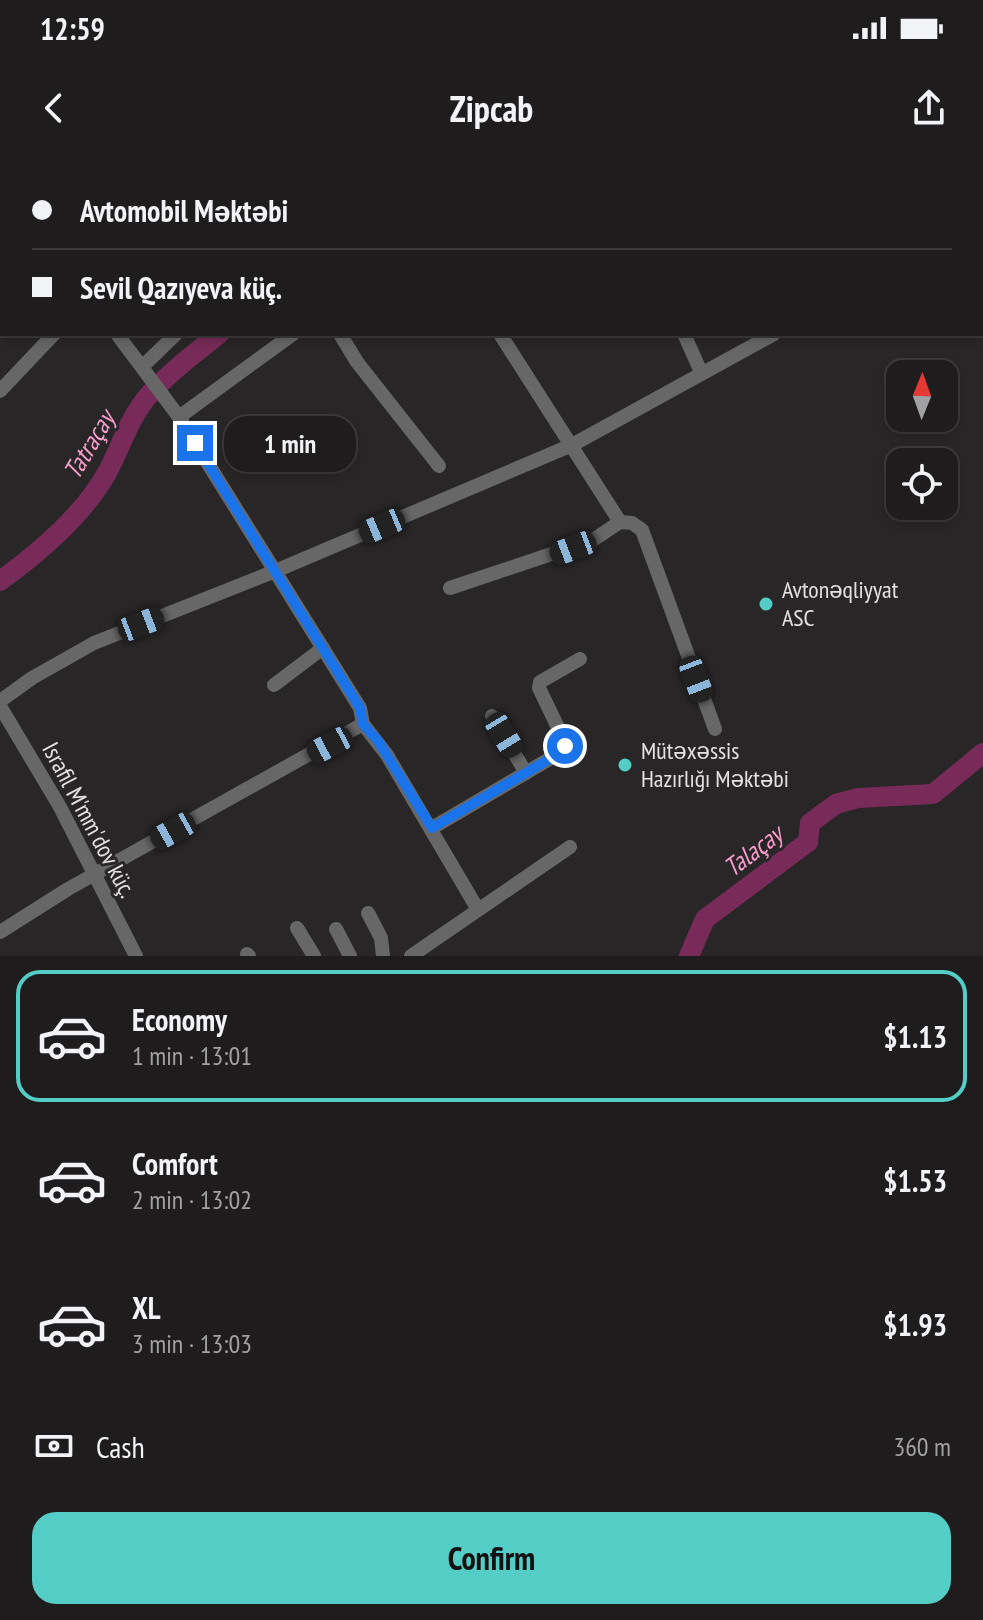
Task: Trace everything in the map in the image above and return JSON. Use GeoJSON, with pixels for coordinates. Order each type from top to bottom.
{"type":"FeatureCollection","features":[{"type":"Feature","properties":{"kind":"street"},"geometry":{"type":"LineString","coordinates":[[0,391],[52,336]]}},
{"type":"Feature","properties":{"kind":"street"},"geometry":{"type":"LineString","coordinates":[[119,336],[175,411],[360,708],[363,724],[378,741],[432,828],[477,908]]}},
{"type":"Feature","properties":{"kind":"street"},"geometry":{"type":"LineString","coordinates":[[146,369],[174,336]]}},
{"type":"Feature","properties":{"kind":"street"},"geometry":{"type":"LineString","coordinates":[[175,411],[290,336]]}},
{"type":"Feature","properties":{"kind":"street"},"geometry":{"type":"LineString","coordinates":[[341,336],[357,362],[439,466]]}},
{"type":"Feature","properties":{"kind":"street"},"geometry":{"type":"LineString","coordinates":[[501,336],[620,522]]}},
{"type":"Feature","properties":{"kind":"street"},"geometry":{"type":"LineString","coordinates":[[685,336],[701,372]]}},
{"type":"Feature","properties":{"kind":"street"},"geometry":{"type":"LineString","coordinates":[[0,704],[32,678],[94,643],[273,572],[572,445],[770,336]]}},
{"type":"Feature","properties":{"kind":"street"},"geometry":{"type":"LineString","coordinates":[[450,588],[593,540],[620,522],[632,523],[642,530],[715,729]]}},
{"type":"Feature","properties":{"kind":"street"},"geometry":{"type":"LineString","coordinates":[[274,685],[323,648]]}},
{"type":"Feature","properties":{"kind":"street"},"geometry":{"type":"LineString","coordinates":[[432,828],[563,751],[565,746],[539,688],[540,682],[580,659]]}},
{"type":"Feature","properties":{"kind":"street","name":"Israfil M'mm'dov küç."},"geometry":{"type":"LineString","coordinates":[[0,704],[60,807],[136,956]]}},
{"type":"Feature","properties":{"kind":"street"},"geometry":{"type":"LineString","coordinates":[[492,716],[526,773]]}},
{"type":"Feature","properties":{"kind":"street"},"geometry":{"type":"LineString","coordinates":[[0,932],[95,874],[363,724]]}},
{"type":"Feature","properties":{"kind":"street"},"geometry":{"type":"LineString","coordinates":[[411,956],[570,847]]}},
{"type":"Feature","properties":{"kind":"street"},"geometry":{"type":"LineString","coordinates":[[368,913],[381,938],[383,956]]}},
{"type":"Feature","properties":{"kind":"street"},"geometry":{"type":"LineString","coordinates":[[297,928],[314,956]]}},
{"type":"Feature","properties":{"kind":"street"},"geometry":{"type":"LineString","coordinates":[[336,929],[350,956]]}},
{"type":"Feature","properties":{"kind":"waterway","name":"Tatraçay"},"geometry":{"type":"LineString","coordinates":[[0,581],[45,545],[87,503],[108,471],[142,404],[174,371],[217,336]]}},
{"type":"Feature","properties":{"kind":"waterway","name":"Talaçay"},"geometry":{"type":"LineString","coordinates":[[689,956],[705,919],[808,842],[810,823],[836,804],[858,798],[933,794],[983,753]]}},
{"type":"Feature","properties":{"kind":"place","name":"Avtonəqliyyat ASC"},"geometry":{"type":"Point","coordinates":[766,604]}},
{"type":"Feature","properties":{"kind":"place","name":"Mütəxəssis Hazırlığı Məktəbi"},"geometry":{"type":"Point","coordinates":[625,765]}},
{"type":"Feature","properties":{"kind":"route"},"geometry":{"type":"LineString","coordinates":[[195,443],[360,708],[363,724],[378,741],[432,828],[563,751],[565,746]]}}]}
